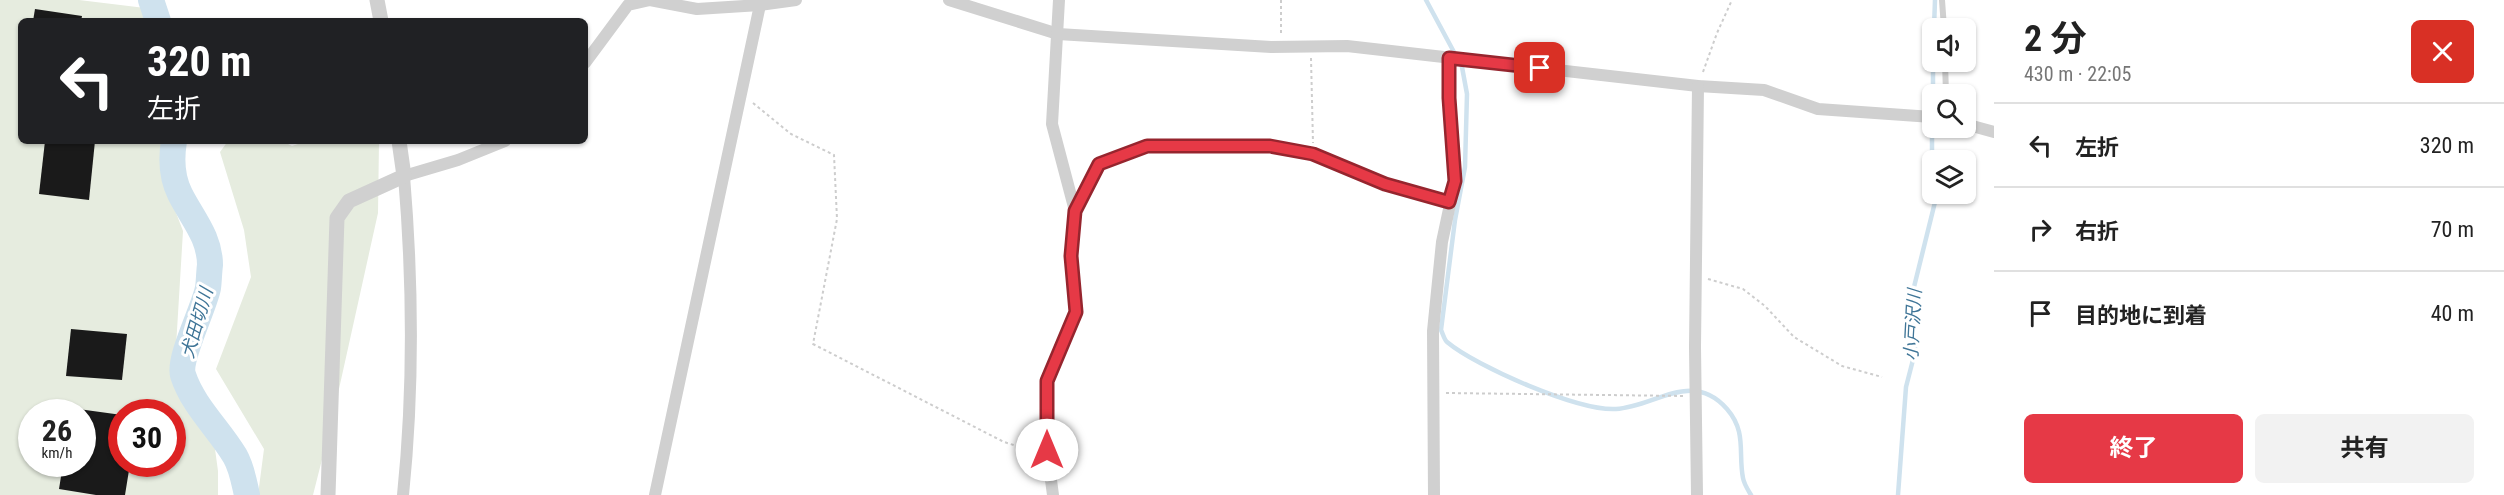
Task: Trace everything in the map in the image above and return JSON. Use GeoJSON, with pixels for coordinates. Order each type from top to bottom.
{"type":"FeatureCollection","features":[{"type":"Feature","properties":{"kind":"street"},"geometry":{"type":"LineString","coordinates":[[377,0],[380,18]]}},
{"type":"Feature","properties":{"kind":"street"},"geometry":{"type":"LineString","coordinates":[[588,59],[627,5],[650,0],[697,9],[796,0]]}},
{"type":"Feature","properties":{"kind":"street"},"geometry":{"type":"LineString","coordinates":[[949,0],[1058,34],[1281,47],[1347,46],[1698,86],[1764,90],[1818,109],[1922,117]]}},
{"type":"Feature","properties":{"kind":"street"},"geometry":{"type":"LineString","coordinates":[[1053,495],[1048,455],[1047,381],[1076,312],[1071,256],[1075,211],[1052,124],[1059,0]]}},
{"type":"Feature","properties":{"kind":"street"},"geometry":{"type":"LineString","coordinates":[[655,495],[760,5]]}},
{"type":"Feature","properties":{"kind":"street"},"geometry":{"type":"LineString","coordinates":[[1434,495],[1432,331],[1442,242],[1455,181],[1449,98],[1449,58]]}},
{"type":"Feature","properties":{"kind":"street"},"geometry":{"type":"LineString","coordinates":[[1697,495],[1698,86]]}},
{"type":"Feature","properties":{"kind":"street"},"geometry":{"type":"LineString","coordinates":[[1976,127],[1994,132]]}},
{"type":"Feature","properties":{"kind":"street"},"geometry":{"type":"LineString","coordinates":[[399,144],[410,249],[412,322],[410,427],[403,495]]}},
{"type":"Feature","properties":{"kind":"street"},"geometry":{"type":"LineString","coordinates":[[328,495],[337,218],[349,201],[404,176],[458,160],[498,144]]}},
{"type":"Feature","properties":{"kind":"street"},"geometry":{"type":"LineString","coordinates":[[1075,211],[1099,164],[1147,146],[1270,146],[1313,154],[1385,184],[1449,202]]}},
{"type":"Feature","properties":{"kind":"lane"},"geometry":{"type":"LineString","coordinates":[[1942,0],[1943,18]]}},
{"type":"Feature","properties":{"kind":"path"},"geometry":{"type":"LineString","coordinates":[[1281,0],[1281,47]]}},
{"type":"Feature","properties":{"kind":"path"},"geometry":{"type":"LineString","coordinates":[[1698,86],[1717,33],[1732,0]]}},
{"type":"Feature","properties":{"kind":"path"},"geometry":{"type":"LineString","coordinates":[[1310,46],[1313,154]]}},
{"type":"Feature","properties":{"kind":"path"},"geometry":{"type":"LineString","coordinates":[[741,93],[791,134],[834,154],[837,219],[813,344],[1004,442],[1048,455]]}},
{"type":"Feature","properties":{"kind":"path"},"geometry":{"type":"LineString","coordinates":[[1696,275],[1743,289],[1765,306],[1794,337],[1842,366],[1882,376]]}},
{"type":"Feature","properties":{"kind":"path"},"geometry":{"type":"LineString","coordinates":[[1434,393],[1696,396]]}},
{"type":"Feature","properties":{"kind":"shaded area"},"geometry":{"type":"Polygon","coordinates":[[[0,0],[79,0],[145,8],[147,18],[18,18],[18,144],[167,144],[165,164],[170,197],[183,231],[174,380],[185,399],[108,399],[108,477],[186,477],[186,400],[215,449],[218,495],[0,495],[0,0]]]}},
{"type":"Feature","properties":{"kind":"shaded area"},"geometry":{"type":"Polygon","coordinates":[[[226,144],[288,144],[292,146],[298,144],[379,144],[378,213],[313,495],[258,495],[264,449],[216,369],[251,277],[244,230],[220,152],[226,144]]]}},
{"type":"Feature","properties":{"kind":"building"},"geometry":{"type":"Polygon","coordinates":[[[35,9],[82,16],[82,18],[34,18],[35,9]]]}},
{"type":"Feature","properties":{"kind":"building"},"geometry":{"type":"Polygon","coordinates":[[[45,144],[95,144],[89,200],[39,194],[45,144]]]}},
{"type":"Feature","properties":{"kind":"building"},"geometry":{"type":"Polygon","coordinates":[[[71,329],[127,334],[122,380],[66,376],[71,329]]]}},
{"type":"Feature","properties":{"kind":"building"},"geometry":{"type":"Polygon","coordinates":[[[96,411],[108,413],[108,477],[128,477],[125,495],[96,495],[59,489],[61,477],[96,477],[96,411]]]}},
{"type":"Feature","properties":{"kind":"waterway","name":"犬田切川"},"geometry":{"type":"LineString","coordinates":[[151,0],[157,18]]}},
{"type":"Feature","properties":{"kind":"waterway"},"geometry":{"type":"LineString","coordinates":[[1426,0],[1462,67],[1467,94],[1465,167],[1455,220],[1441,330],[1446,341],[1481,363],[1528,386],[1599,408],[1631,407],[1673,393],[1687,391],[1700,392],[1714,397],[1727,409],[1737,426],[1740,434],[1743,478],[1751,495]]}},
{"type":"Feature","properties":{"kind":"waterway","name":"小戸沢川"},"geometry":{"type":"LineString","coordinates":[[1934,18],[1935,0]]}},
{"type":"Feature","properties":{"kind":"waterway","name":"小戸沢川"},"geometry":{"type":"LineString","coordinates":[[1933,72],[1933,84]]}},
{"type":"Feature","properties":{"kind":"waterway","name":"小戸沢川"},"geometry":{"type":"LineString","coordinates":[[1932,138],[1932,150]]}},
{"type":"Feature","properties":{"kind":"waterway","name":"犬田切川"},"geometry":{"type":"LineString","coordinates":[[174,144],[172,161],[175,182],[204,237],[210,265],[206,297],[184,357],[183,375],[193,397],[235,456],[247,495]]}},
{"type":"Feature","properties":{"kind":"waterway","name":"小戸沢川"},"geometry":{"type":"LineString","coordinates":[[1898,495],[1906,387],[1915,352],[1914,287],[1935,204]]}},
{"type":"Feature","properties":{"kind":"route"},"geometry":{"type":"LineString","coordinates":[[1047,450],[1047,381],[1076,312],[1071,256],[1075,211],[1099,164],[1147,146],[1270,146],[1313,154],[1385,184],[1449,202],[1455,181],[1449,98],[1449,58],[1540,68]]}}]}
